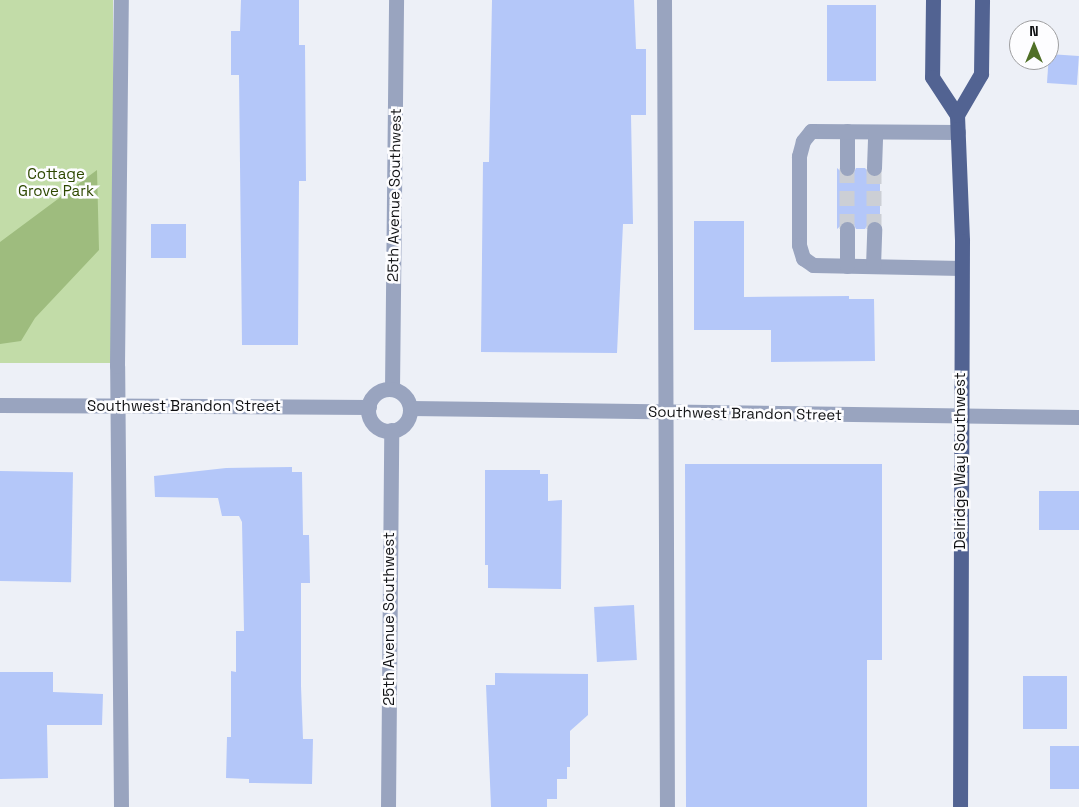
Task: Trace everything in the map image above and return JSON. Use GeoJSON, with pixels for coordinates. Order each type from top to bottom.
{"type":"FeatureCollection","features":[{"type":"Feature","properties":{"kind":"main road","name":"Delridge Way Southwest"},"geometry":{"type":"LineString","coordinates":[[933,0],[932,77],[957,115],[958,132],[961,268],[960,807]]}},
{"type":"Feature","properties":{"kind":"main road"},"geometry":{"type":"LineString","coordinates":[[957,115],[981,74],[982,0]]}},
{"type":"Feature","properties":{"kind":"street"},"geometry":{"type":"LineString","coordinates":[[121,0],[117,406],[121,807]]}},
{"type":"Feature","properties":{"kind":"street","name":"25th Avenue Southwest"},"geometry":{"type":"LineString","coordinates":[[392,389],[396,0]]}},
{"type":"Feature","properties":{"kind":"street"},"geometry":{"type":"LineString","coordinates":[[664,0],[664,412],[667,807]]}},
{"type":"Feature","properties":{"kind":"street"},"geometry":{"type":"LineString","coordinates":[[958,132],[811,131],[803,141],[799,156],[799,245],[802,258],[813,264],[961,268]]}},
{"type":"Feature","properties":{"kind":"street"},"geometry":{"type":"LineString","coordinates":[[847,131],[847,168]]}},
{"type":"Feature","properties":{"kind":"street"},"geometry":{"type":"LineString","coordinates":[[874,168],[875,132]]}},
{"type":"Feature","properties":{"kind":"street"},"geometry":{"type":"LineString","coordinates":[[847,229],[847,266]]}},
{"type":"Feature","properties":{"kind":"street"},"geometry":{"type":"LineString","coordinates":[[873,266],[874,229]]}},
{"type":"Feature","properties":{"kind":"street"},"geometry":{"type":"LineString","coordinates":[[392,389],[406,397],[410,408],[406,423],[391,430],[376,425],[369,407],[375,395],[392,389]]}},
{"type":"Feature","properties":{"kind":"street","name":"Southwest Brandon Street"},"geometry":{"type":"LineString","coordinates":[[0,405],[369,407]]}},
{"type":"Feature","properties":{"kind":"street","name":"Southwest Brandon Street"},"geometry":{"type":"LineString","coordinates":[[410,408],[1079,417]]}},
{"type":"Feature","properties":{"kind":"street","name":"25th Avenue Southwest"},"geometry":{"type":"LineString","coordinates":[[388,807],[391,430]]}},
{"type":"Feature","properties":{"kind":"green space","name":"Cottage Grove Park"},"geometry":{"type":"Polygon","coordinates":[[[0,0],[113,0],[113,363],[0,363],[0,0]]]}},
{"type":"Feature","properties":{"kind":"green space"},"geometry":{"type":"Polygon","coordinates":[[[97,170],[99,250],[35,318],[21,341],[0,344],[0,242],[97,170]]]}},
{"type":"Feature","properties":{"kind":"building"},"geometry":{"type":"Polygon","coordinates":[[[241,0],[299,0],[299,45],[305,45],[306,181],[299,181],[298,345],[242,345],[239,75],[231,75],[231,31],[240,31],[241,0]]]}},
{"type":"Feature","properties":{"kind":"building"},"geometry":{"type":"Polygon","coordinates":[[[492,0],[634,0],[636,49],[646,49],[646,115],[631,115],[633,224],[623,224],[617,353],[481,352],[483,162],[489,162],[492,0]]]}},
{"type":"Feature","properties":{"kind":"building"},"geometry":{"type":"Polygon","coordinates":[[[827,5],[876,5],[876,81],[827,81],[827,5]]]}},
{"type":"Feature","properties":{"kind":"building"},"geometry":{"type":"Polygon","coordinates":[[[1059,55],[1079,56],[1077,85],[1047,83],[1048,70],[1059,70],[1059,55]]]}},
{"type":"Feature","properties":{"kind":"building"},"geometry":{"type":"Polygon","coordinates":[[[837,168],[847,177],[852,176],[856,168],[865,168],[873,177],[880,175],[880,222],[870,221],[865,229],[856,229],[852,221],[847,220],[837,229],[837,168]]]}},
{"type":"Feature","properties":{"kind":"building"},"geometry":{"type":"Polygon","coordinates":[[[694,221],[744,221],[744,297],[849,296],[849,299],[874,299],[875,361],[771,362],[771,330],[694,330],[694,221]]]}},
{"type":"Feature","properties":{"kind":"building"},"geometry":{"type":"Polygon","coordinates":[[[151,224],[186,224],[186,258],[151,258],[151,224]]]}},
{"type":"Feature","properties":{"kind":"building"},"geometry":{"type":"Polygon","coordinates":[[[685,464],[882,464],[882,660],[867,660],[867,807],[686,807],[685,464]]]}},
{"type":"Feature","properties":{"kind":"building"},"geometry":{"type":"Polygon","coordinates":[[[292,467],[292,472],[302,472],[303,535],[309,535],[310,583],[301,583],[301,686],[303,739],[313,739],[312,784],[249,783],[249,779],[226,778],[227,737],[231,737],[231,671],[236,672],[236,631],[244,631],[242,522],[239,516],[222,516],[218,498],[155,497],[154,476],[226,468],[292,467]]]}},
{"type":"Feature","properties":{"kind":"building"},"geometry":{"type":"Polygon","coordinates":[[[485,470],[540,470],[540,474],[548,474],[548,501],[562,500],[561,589],[488,588],[488,565],[485,565],[485,470]]]}},
{"type":"Feature","properties":{"kind":"building"},"geometry":{"type":"Polygon","coordinates":[[[0,471],[73,472],[71,582],[0,581],[0,471]]]}},
{"type":"Feature","properties":{"kind":"building"},"geometry":{"type":"Polygon","coordinates":[[[1039,491],[1079,491],[1079,530],[1039,530],[1039,491]]]}},
{"type":"Feature","properties":{"kind":"building"},"geometry":{"type":"Polygon","coordinates":[[[634,605],[637,660],[597,662],[594,607],[634,605]]]}},
{"type":"Feature","properties":{"kind":"building"},"geometry":{"type":"Polygon","coordinates":[[[0,672],[53,672],[53,692],[103,694],[102,725],[47,725],[48,778],[0,779],[0,672]]]}},
{"type":"Feature","properties":{"kind":"building"},"geometry":{"type":"Polygon","coordinates":[[[495,673],[588,674],[588,715],[570,731],[570,767],[567,767],[567,779],[557,779],[557,799],[547,799],[547,807],[491,807],[486,685],[495,685],[495,673]]]}},
{"type":"Feature","properties":{"kind":"building"},"geometry":{"type":"Polygon","coordinates":[[[1023,676],[1067,676],[1067,729],[1023,729],[1023,676]]]}},
{"type":"Feature","properties":{"kind":"building"},"geometry":{"type":"Polygon","coordinates":[[[1050,746],[1079,746],[1079,789],[1050,789],[1050,746]]]}},
{"type":"Feature","properties":{"kind":"tunnel"},"geometry":{"type":"LineString","coordinates":[[847,168],[847,229]]}},
{"type":"Feature","properties":{"kind":"tunnel"},"geometry":{"type":"LineString","coordinates":[[874,168],[874,229]]}}]}
